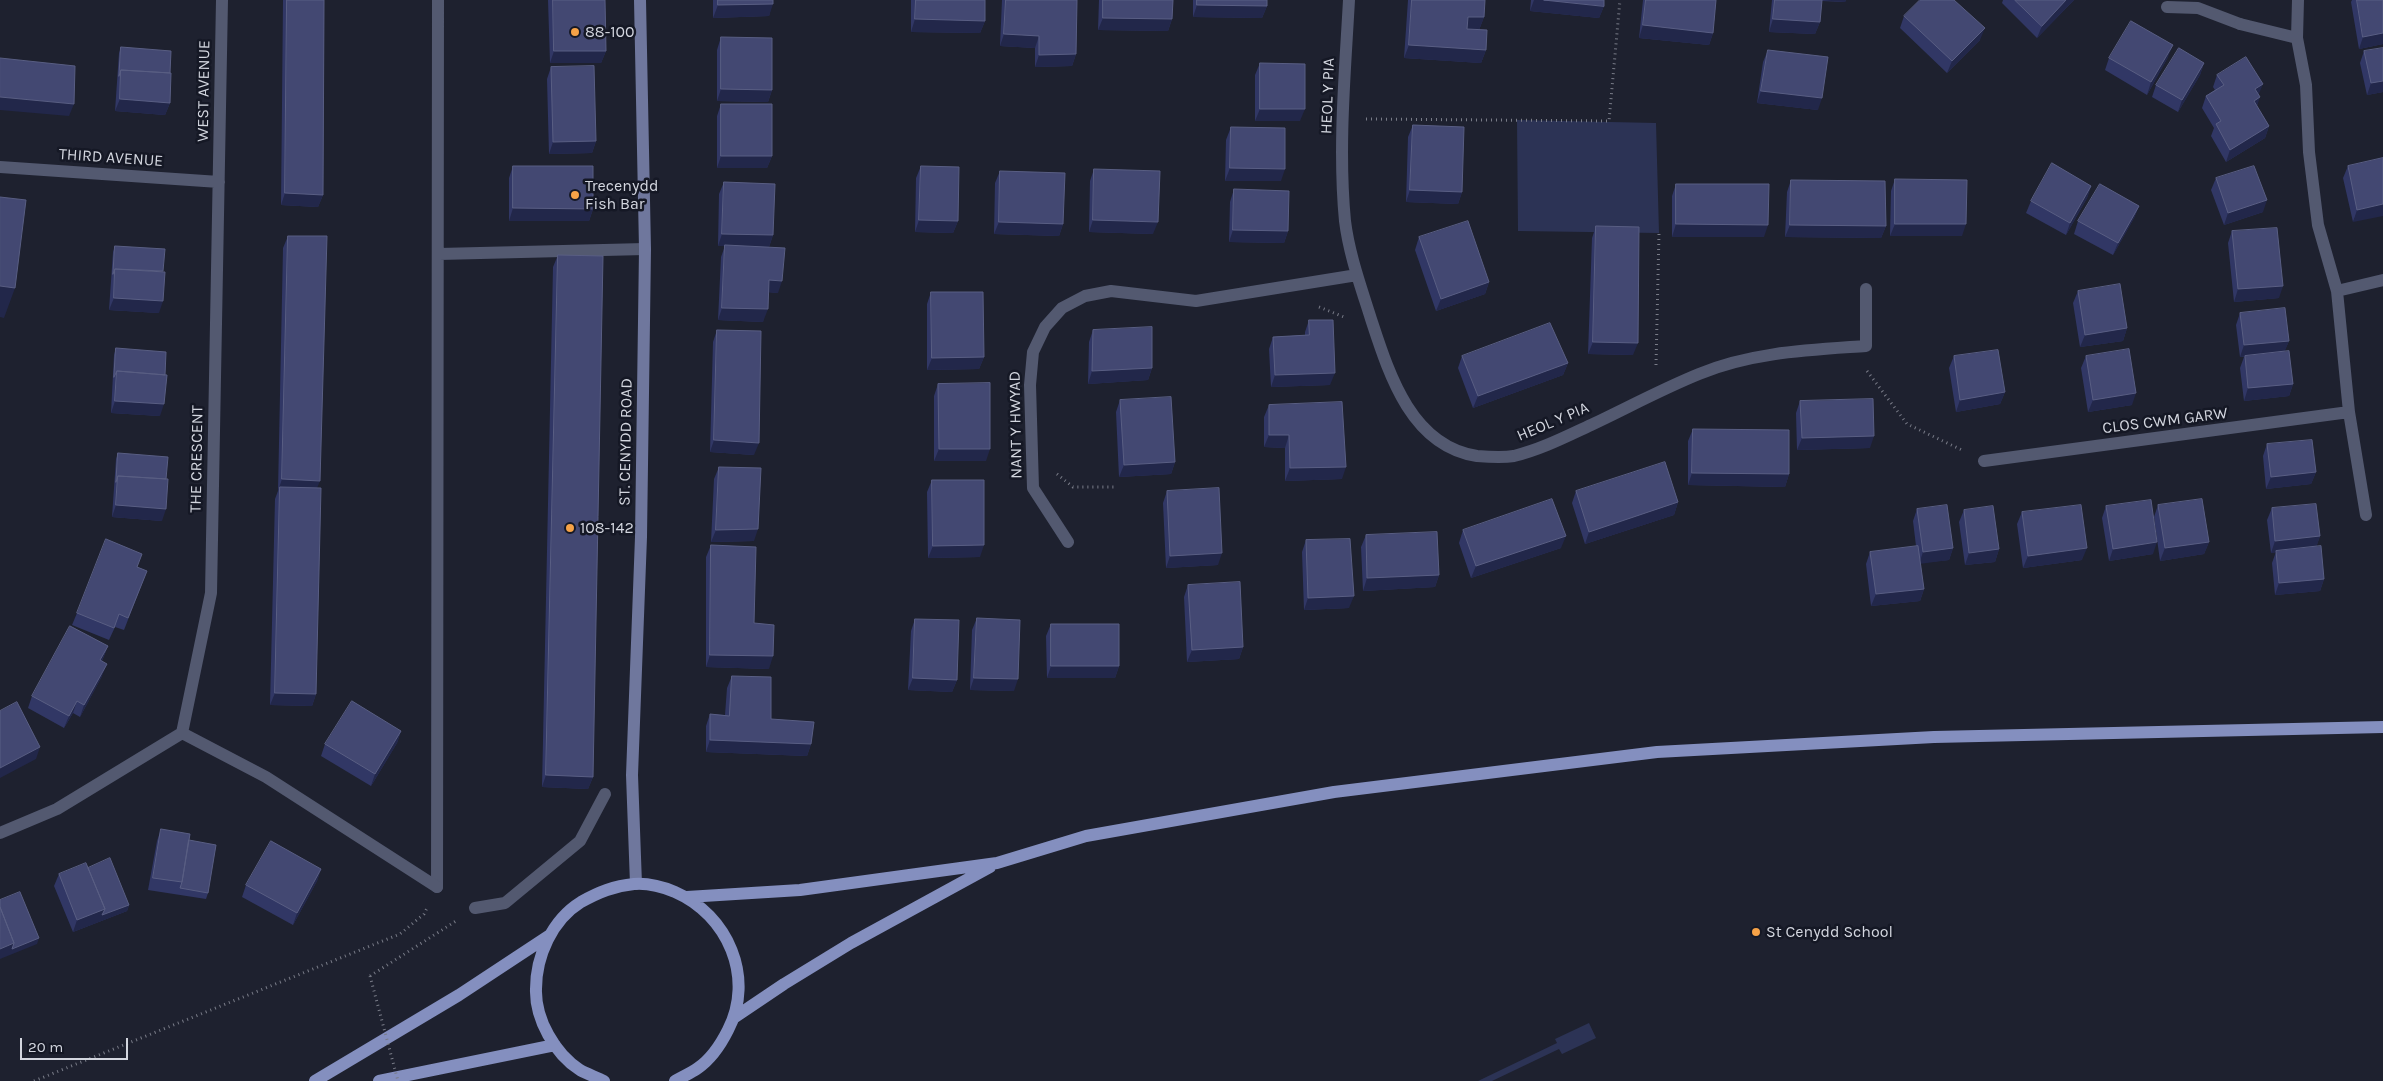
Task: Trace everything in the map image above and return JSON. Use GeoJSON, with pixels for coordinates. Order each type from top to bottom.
{"type":"FeatureCollection","features":[{"type":"Feature","properties":{"kind":"main road","name":"ST. CENYDD ROAD"},"geometry":{"type":"LineString","coordinates":[[636,884],[632,775],[641,537],[645,249],[640,0]]}},
{"type":"Feature","properties":{"kind":"main road"},"geometry":{"type":"LineString","coordinates":[[687,898],[800,890],[997,863],[1086,836],[1334,792],[1657,752],[1934,737],[2383,727]]}},
{"type":"Feature","properties":{"kind":"main road"},"geometry":{"type":"LineString","coordinates":[[735,1017],[851,943],[997,863]]}},
{"type":"Feature","properties":{"kind":"main road"},"geometry":{"type":"LineString","coordinates":[[315,1081],[459,995],[550,934],[572,908],[602,890],[636,884],[663,887],[687,898],[708,913],[726,934],[736,960],[740,987],[735,1017],[721,1045],[699,1068],[675,1081]]}},
{"type":"Feature","properties":{"kind":"main road"},"geometry":{"type":"LineString","coordinates":[[550,934],[538,962],[536,991],[541,1019],[555,1045],[579,1070],[604,1081]]}},
{"type":"Feature","properties":{"kind":"main road"},"geometry":{"type":"LineString","coordinates":[[379,1081],[555,1045]]}},
{"type":"Feature","properties":{"kind":"street","name":"WEST AVENUE"},"geometry":{"type":"LineString","coordinates":[[219,182],[222,0]]}},
{"type":"Feature","properties":{"kind":"street"},"geometry":{"type":"LineString","coordinates":[[437,887],[438,0]]}},
{"type":"Feature","properties":{"kind":"street","name":"HEOL Y PIA"},"geometry":{"type":"LineString","coordinates":[[1349,0],[1342,161],[1346,223],[1357,275],[1387,366],[1409,409],[1420,425],[1441,442],[1461,453],[1488,457],[1511,456],[1540,449],[1702,373],[1745,360],[1794,350],[1866,346],[1866,289]]}},
{"type":"Feature","properties":{"kind":"street"},"geometry":{"type":"LineString","coordinates":[[2298,0],[2296,38],[2306,85],[2309,152],[2318,225],[2337,291],[2349,412],[2366,515]]}},
{"type":"Feature","properties":{"kind":"street"},"geometry":{"type":"LineString","coordinates":[[2167,7],[2198,8],[2240,24],[2296,38]]}},
{"type":"Feature","properties":{"kind":"street","name":"THIRD AVENUE"},"geometry":{"type":"LineString","coordinates":[[0,167],[219,182]]}},
{"type":"Feature","properties":{"kind":"street","name":"THE CRESCENT"},"geometry":{"type":"LineString","coordinates":[[182,733],[211,593],[219,182]]}},
{"type":"Feature","properties":{"kind":"street"},"geometry":{"type":"LineString","coordinates":[[439,254],[645,249]]}},
{"type":"Feature","properties":{"kind":"street","name":"NANT Y HWYAD"},"geometry":{"type":"LineString","coordinates":[[1068,542],[1033,488],[1030,385],[1033,352],[1045,327],[1062,308],[1086,296],[1111,291],[1196,301],[1357,275]]}},
{"type":"Feature","properties":{"kind":"street"},"geometry":{"type":"LineString","coordinates":[[2337,291],[2383,280]]}},
{"type":"Feature","properties":{"kind":"street","name":"CLOS CWM GARW"},"geometry":{"type":"LineString","coordinates":[[1984,461],[2349,412]]}},
{"type":"Feature","properties":{"kind":"street"},"geometry":{"type":"LineString","coordinates":[[0,833],[57,809],[182,733],[266,777],[437,887]]}},
{"type":"Feature","properties":{"kind":"street"},"geometry":{"type":"LineString","coordinates":[[476,908],[505,903],[580,841],[604,794]]}},
{"type":"Feature","properties":{"kind":"path"},"geometry":{"type":"LineString","coordinates":[[1343,118],[1609,121],[1620,0]]}},
{"type":"Feature","properties":{"kind":"path"},"geometry":{"type":"LineString","coordinates":[[1655,394],[1660,233]]}},
{"type":"Feature","properties":{"kind":"path"},"geometry":{"type":"LineString","coordinates":[[1310,304],[1343,316],[1348,323]]}},
{"type":"Feature","properties":{"kind":"path"},"geometry":{"type":"LineString","coordinates":[[1858,371],[1867,371],[1907,424],[1984,461]]}},
{"type":"Feature","properties":{"kind":"path"},"geometry":{"type":"LineString","coordinates":[[1055,472],[1073,487],[1116,487]]}},
{"type":"Feature","properties":{"kind":"path"},"geometry":{"type":"LineString","coordinates":[[34,1081],[400,934],[424,914],[437,887]]}},
{"type":"Feature","properties":{"kind":"path"},"geometry":{"type":"LineString","coordinates":[[398,1081],[370,976],[476,908]]}},
{"type":"Feature","properties":{"kind":"shaded area"},"geometry":{"type":"Polygon","coordinates":[[[1517,120],[1656,123],[1659,233],[1518,231],[1517,120]]]}},
{"type":"Feature","properties":{"kind":"shaded area"},"geometry":{"type":"Polygon","coordinates":[[[1589,1023],[1596,1038],[1562,1054],[1559,1049],[1492,1081],[1478,1081],[1557,1043],[1555,1039],[1589,1023]]]}},
{"type":"Feature","properties":{"kind":"building"},"geometry":{"type":"Polygon","coordinates":[[[287,0],[324,0],[323,195],[285,193],[287,0]]]}},
{"type":"Feature","properties":{"kind":"building","name":"88-100"},"geometry":{"type":"Polygon","coordinates":[[[553,0],[605,0],[606,51],[554,51],[553,0]]]}},
{"type":"Feature","properties":{"kind":"building"},"geometry":{"type":"Polygon","coordinates":[[[718,0],[773,0],[773,4],[718,5],[718,0]]]}},
{"type":"Feature","properties":{"kind":"building"},"geometry":{"type":"Polygon","coordinates":[[[916,0],[985,0],[985,21],[915,19],[916,0]]]}},
{"type":"Feature","properties":{"kind":"building"},"geometry":{"type":"Polygon","coordinates":[[[1006,0],[1077,0],[1076,54],[1039,55],[1039,36],[1004,34],[1006,0]]]}},
{"type":"Feature","properties":{"kind":"building"},"geometry":{"type":"Polygon","coordinates":[[[1103,0],[1173,0],[1172,19],[1103,18],[1103,0]]]}},
{"type":"Feature","properties":{"kind":"building"},"geometry":{"type":"Polygon","coordinates":[[[1197,0],[1267,0],[1267,6],[1197,5],[1197,0]]]}},
{"type":"Feature","properties":{"kind":"building"},"geometry":{"type":"Polygon","coordinates":[[[1412,0],[1485,0],[1484,17],[1468,17],[1467,29],[1487,30],[1486,50],[1409,45],[1412,0]]]}},
{"type":"Feature","properties":{"kind":"building"},"geometry":{"type":"Polygon","coordinates":[[[1544,0],[1604,0],[1604,6],[1544,0]]]}},
{"type":"Feature","properties":{"kind":"building"},"geometry":{"type":"Polygon","coordinates":[[[1646,0],[1716,0],[1713,33],[1643,25],[1646,0]]]}},
{"type":"Feature","properties":{"kind":"building"},"geometry":{"type":"Polygon","coordinates":[[[1775,0],[1822,0],[1820,22],[1773,19],[1775,0]]]}},
{"type":"Feature","properties":{"kind":"building"},"geometry":{"type":"Polygon","coordinates":[[[1920,0],[1954,0],[1985,28],[1952,61],[1904,16],[1920,0]]]}},
{"type":"Feature","properties":{"kind":"building"},"geometry":{"type":"Polygon","coordinates":[[[2015,0],[2066,0],[2042,26],[2015,0]]]}},
{"type":"Feature","properties":{"kind":"building"},"geometry":{"type":"Polygon","coordinates":[[[2357,0],[2383,0],[2383,33],[2363,37],[2357,0]]]}},
{"type":"Feature","properties":{"kind":"building"},"geometry":{"type":"Polygon","coordinates":[[[2131,21],[2173,45],[2151,82],[2109,58],[2131,21]]]}},
{"type":"Feature","properties":{"kind":"building"},"geometry":{"type":"Polygon","coordinates":[[[721,37],[772,38],[772,90],[721,89],[721,37]]]}},
{"type":"Feature","properties":{"kind":"building"},"geometry":{"type":"Polygon","coordinates":[[[121,47],[171,51],[170,73],[121,70],[119,76],[121,47]]]}},
{"type":"Feature","properties":{"kind":"building"},"geometry":{"type":"Polygon","coordinates":[[[2179,48],[2204,63],[2182,100],[2156,85],[2179,48]]]}},
{"type":"Feature","properties":{"kind":"building"},"geometry":{"type":"Polygon","coordinates":[[[2383,48],[2383,81],[2371,83],[2364,51],[2383,48]]]}},
{"type":"Feature","properties":{"kind":"building"},"geometry":{"type":"Polygon","coordinates":[[[1768,50],[1828,57],[1822,98],[1761,91],[1768,50]]]}},
{"type":"Feature","properties":{"kind":"building"},"geometry":{"type":"Polygon","coordinates":[[[2246,57],[2263,84],[2255,89],[2260,97],[2254,101],[2269,126],[2230,150],[2216,124],[2221,121],[2206,96],[2224,85],[2217,75],[2246,57]]]}},
{"type":"Feature","properties":{"kind":"building"},"geometry":{"type":"Polygon","coordinates":[[[0,58],[75,66],[74,104],[0,97],[0,58]]]}},
{"type":"Feature","properties":{"kind":"building"},"geometry":{"type":"Polygon","coordinates":[[[1260,63],[1305,64],[1305,109],[1260,109],[1260,63]]]}},
{"type":"Feature","properties":{"kind":"building"},"geometry":{"type":"Polygon","coordinates":[[[594,66],[596,141],[553,142],[551,67],[594,66]]]}},
{"type":"Feature","properties":{"kind":"building"},"geometry":{"type":"Polygon","coordinates":[[[121,70],[171,73],[170,103],[120,99],[121,70]]]}},
{"type":"Feature","properties":{"kind":"building"},"geometry":{"type":"Polygon","coordinates":[[[721,104],[772,104],[772,156],[721,156],[721,104]]]}},
{"type":"Feature","properties":{"kind":"building"},"geometry":{"type":"Polygon","coordinates":[[[1413,125],[1464,127],[1462,192],[1410,190],[1413,125]]]}},
{"type":"Feature","properties":{"kind":"building"},"geometry":{"type":"Polygon","coordinates":[[[1231,127],[1285,128],[1285,169],[1230,168],[1231,127]]]}},
{"type":"Feature","properties":{"kind":"building"},"geometry":{"type":"Polygon","coordinates":[[[2383,158],[2383,204],[2357,210],[2348,166],[2383,158]]]}},
{"type":"Feature","properties":{"kind":"building"},"geometry":{"type":"Polygon","coordinates":[[[2052,163],[2091,186],[2070,223],[2031,201],[2052,163]]]}},
{"type":"Feature","properties":{"kind":"building"},"geometry":{"type":"Polygon","coordinates":[[[513,166],[593,166],[593,209],[513,208],[513,166]]]}},
{"type":"Feature","properties":{"kind":"building"},"geometry":{"type":"Polygon","coordinates":[[[921,166],[959,167],[958,221],[919,220],[921,166]]]}},
{"type":"Feature","properties":{"kind":"building"},"geometry":{"type":"Polygon","coordinates":[[[2254,166],[2267,200],[2228,213],[2216,178],[2254,166]]]}},
{"type":"Feature","properties":{"kind":"building"},"geometry":{"type":"Polygon","coordinates":[[[1094,169],[1160,171],[1158,222],[1093,220],[1094,169]]]}},
{"type":"Feature","properties":{"kind":"building"},"geometry":{"type":"Polygon","coordinates":[[[1000,171],[1065,173],[1063,224],[999,222],[1000,171]]]}},
{"type":"Feature","properties":{"kind":"building"},"geometry":{"type":"Polygon","coordinates":[[[1895,179],[1967,180],[1966,224],[1895,224],[1895,179]]]}},
{"type":"Feature","properties":{"kind":"building"},"geometry":{"type":"Polygon","coordinates":[[[1791,180],[1885,181],[1886,226],[1790,225],[1791,180]]]}},
{"type":"Feature","properties":{"kind":"building"},"geometry":{"type":"Polygon","coordinates":[[[724,182],[775,184],[773,235],[722,234],[724,182]]]}},
{"type":"Feature","properties":{"kind":"building"},"geometry":{"type":"Polygon","coordinates":[[[1676,184],[1769,184],[1768,225],[1676,224],[1676,184]]]}},
{"type":"Feature","properties":{"kind":"building"},"geometry":{"type":"Polygon","coordinates":[[[2100,184],[2139,206],[2118,243],[2078,221],[2100,184]]]}},
{"type":"Feature","properties":{"kind":"building"},"geometry":{"type":"Polygon","coordinates":[[[1234,189],[1289,191],[1288,231],[1233,230],[1234,189]]]}},
{"type":"Feature","properties":{"kind":"building"},"geometry":{"type":"Polygon","coordinates":[[[0,197],[26,200],[15,288],[0,286],[0,197]]]}},
{"type":"Feature","properties":{"kind":"building"},"geometry":{"type":"Polygon","coordinates":[[[1468,221],[1489,282],[1441,299],[1419,237],[1468,221]]]}},
{"type":"Feature","properties":{"kind":"building"},"geometry":{"type":"Polygon","coordinates":[[[1596,226],[1639,227],[1638,343],[1593,342],[1596,226]]]}},
{"type":"Feature","properties":{"kind":"building"},"geometry":{"type":"Polygon","coordinates":[[[2277,228],[2283,286],[2238,289],[2232,231],[2277,228]]]}},
{"type":"Feature","properties":{"kind":"building"},"geometry":{"type":"Polygon","coordinates":[[[288,236],[327,236],[320,481],[282,479],[288,236]]]}},
{"type":"Feature","properties":{"kind":"building"},"geometry":{"type":"Polygon","coordinates":[[[725,245],[785,248],[782,281],[769,280],[768,309],[722,308],[725,245]]]}},
{"type":"Feature","properties":{"kind":"building"},"geometry":{"type":"Polygon","coordinates":[[[115,246],[165,249],[163,271],[115,269],[113,274],[115,246]]]}},
{"type":"Feature","properties":{"kind":"building","name":"108-142"},"geometry":{"type":"Polygon","coordinates":[[[558,255],[603,256],[593,777],[546,775],[558,255]]]}},
{"type":"Feature","properties":{"kind":"building"},"geometry":{"type":"Polygon","coordinates":[[[115,269],[165,272],[163,301],[114,298],[115,269]]]}},
{"type":"Feature","properties":{"kind":"building"},"geometry":{"type":"Polygon","coordinates":[[[2120,284],[2127,328],[2085,335],[2078,291],[2120,284]]]}},
{"type":"Feature","properties":{"kind":"building"},"geometry":{"type":"Polygon","coordinates":[[[931,292],[983,292],[984,357],[932,358],[931,292]]]}},
{"type":"Feature","properties":{"kind":"building"},"geometry":{"type":"Polygon","coordinates":[[[2285,308],[2289,341],[2244,345],[2240,313],[2285,308]]]}},
{"type":"Feature","properties":{"kind":"building"},"geometry":{"type":"Polygon","coordinates":[[[1309,320],[1333,320],[1335,373],[1275,375],[1273,337],[1309,335],[1309,320]]]}},
{"type":"Feature","properties":{"kind":"building"},"geometry":{"type":"Polygon","coordinates":[[[1550,323],[1568,363],[1478,396],[1462,356],[1550,323]]]}},
{"type":"Feature","properties":{"kind":"building"},"geometry":{"type":"Polygon","coordinates":[[[1152,327],[1152,368],[1092,371],[1093,330],[1152,327]]]}},
{"type":"Feature","properties":{"kind":"building"},"geometry":{"type":"Polygon","coordinates":[[[717,330],[761,331],[759,443],[714,440],[717,330]]]}},
{"type":"Feature","properties":{"kind":"building"},"geometry":{"type":"Polygon","coordinates":[[[116,348],[166,352],[165,375],[117,371],[114,377],[116,348]]]}},
{"type":"Feature","properties":{"kind":"building"},"geometry":{"type":"Polygon","coordinates":[[[2129,349],[2136,393],[2093,400],[2086,356],[2129,349]]]}},
{"type":"Feature","properties":{"kind":"building"},"geometry":{"type":"Polygon","coordinates":[[[1998,350],[2005,392],[1960,400],[1954,356],[1998,350]]]}},
{"type":"Feature","properties":{"kind":"building"},"geometry":{"type":"Polygon","coordinates":[[[2289,351],[2293,384],[2248,388],[2245,356],[2289,351]]]}},
{"type":"Feature","properties":{"kind":"building"},"geometry":{"type":"Polygon","coordinates":[[[117,371],[167,375],[164,404],[115,401],[117,371]]]}},
{"type":"Feature","properties":{"kind":"building"},"geometry":{"type":"Polygon","coordinates":[[[990,383],[990,449],[939,449],[938,384],[990,383]]]}},
{"type":"Feature","properties":{"kind":"building"},"geometry":{"type":"Polygon","coordinates":[[[1171,397],[1175,462],[1124,465],[1120,400],[1171,397]]]}},
{"type":"Feature","properties":{"kind":"building"},"geometry":{"type":"Polygon","coordinates":[[[1873,399],[1874,436],[1802,438],[1800,401],[1873,399]]]}},
{"type":"Feature","properties":{"kind":"building"},"geometry":{"type":"Polygon","coordinates":[[[1342,402],[1346,467],[1290,468],[1289,435],[1269,435],[1269,405],[1342,402]]]}},
{"type":"Feature","properties":{"kind":"building"},"geometry":{"type":"Polygon","coordinates":[[[1693,429],[1789,430],[1789,474],[1692,473],[1693,429]]]}},
{"type":"Feature","properties":{"kind":"building"},"geometry":{"type":"Polygon","coordinates":[[[2312,440],[2316,472],[2271,477],[2267,444],[2312,440]]]}},
{"type":"Feature","properties":{"kind":"building"},"geometry":{"type":"Polygon","coordinates":[[[118,453],[168,457],[166,479],[118,476],[116,482],[118,453]]]}},
{"type":"Feature","properties":{"kind":"building"},"geometry":{"type":"Polygon","coordinates":[[[1665,462],[1678,502],[1589,532],[1576,491],[1665,462]]]}},
{"type":"Feature","properties":{"kind":"building"},"geometry":{"type":"Polygon","coordinates":[[[719,467],[761,468],[758,529],[716,530],[719,467]]]}},
{"type":"Feature","properties":{"kind":"building"},"geometry":{"type":"Polygon","coordinates":[[[118,476],[168,479],[166,509],[116,505],[118,476]]]}},
{"type":"Feature","properties":{"kind":"building"},"geometry":{"type":"Polygon","coordinates":[[[932,480],[984,480],[984,545],[933,546],[932,480]]]}},
{"type":"Feature","properties":{"kind":"building"},"geometry":{"type":"Polygon","coordinates":[[[280,487],[321,488],[316,694],[275,693],[280,487]]]}},
{"type":"Feature","properties":{"kind":"building"},"geometry":{"type":"Polygon","coordinates":[[[1219,488],[1222,553],[1170,556],[1167,491],[1219,488]]]}},
{"type":"Feature","properties":{"kind":"building"},"geometry":{"type":"Polygon","coordinates":[[[1552,499],[1566,536],[1476,566],[1463,530],[1552,499]]]}},
{"type":"Feature","properties":{"kind":"building"},"geometry":{"type":"Polygon","coordinates":[[[2202,499],[2209,542],[2165,548],[2158,505],[2202,499]]]}},
{"type":"Feature","properties":{"kind":"building"},"geometry":{"type":"Polygon","coordinates":[[[2151,500],[2157,542],[2113,549],[2106,506],[2151,500]]]}},
{"type":"Feature","properties":{"kind":"building"},"geometry":{"type":"Polygon","coordinates":[[[2316,504],[2320,536],[2275,541],[2272,508],[2316,504]]]}},
{"type":"Feature","properties":{"kind":"building"},"geometry":{"type":"Polygon","coordinates":[[[1947,505],[1953,548],[1923,552],[1917,509],[1947,505]]]}},
{"type":"Feature","properties":{"kind":"building"},"geometry":{"type":"Polygon","coordinates":[[[2081,505],[2087,548],[2028,556],[2022,512],[2081,505]]]}},
{"type":"Feature","properties":{"kind":"building"},"geometry":{"type":"Polygon","coordinates":[[[1993,506],[1999,549],[1969,553],[1964,510],[1993,506]]]}},
{"type":"Feature","properties":{"kind":"building"},"geometry":{"type":"Polygon","coordinates":[[[1437,532],[1439,575],[1367,578],[1366,535],[1437,532]]]}},
{"type":"Feature","properties":{"kind":"building"},"geometry":{"type":"Polygon","coordinates":[[[106,539],[142,554],[137,567],[147,571],[128,618],[119,614],[114,628],[77,613],[106,539]]]}},
{"type":"Feature","properties":{"kind":"building"},"geometry":{"type":"Polygon","coordinates":[[[1350,539],[1354,596],[1308,598],[1306,540],[1350,539]]]}},
{"type":"Feature","properties":{"kind":"building"},"geometry":{"type":"Polygon","coordinates":[[[711,545],[756,547],[754,623],[774,625],[773,656],[710,655],[711,545]]]}},
{"type":"Feature","properties":{"kind":"building"},"geometry":{"type":"Polygon","coordinates":[[[1918,546],[1924,589],[1876,594],[1870,552],[1918,546]]]}},
{"type":"Feature","properties":{"kind":"building"},"geometry":{"type":"Polygon","coordinates":[[[2321,546],[2324,579],[2279,583],[2276,551],[2321,546]]]}},
{"type":"Feature","properties":{"kind":"building"},"geometry":{"type":"Polygon","coordinates":[[[1240,582],[1243,647],[1192,650],[1188,585],[1240,582]]]}},
{"type":"Feature","properties":{"kind":"building"},"geometry":{"type":"Polygon","coordinates":[[[977,618],[1020,620],[1018,679],[974,678],[977,618]]]}},
{"type":"Feature","properties":{"kind":"building"},"geometry":{"type":"Polygon","coordinates":[[[915,619],[959,620],[957,680],[913,678],[915,619]]]}},
{"type":"Feature","properties":{"kind":"building"},"geometry":{"type":"Polygon","coordinates":[[[1051,624],[1119,624],[1119,666],[1051,666],[1051,624]]]}},
{"type":"Feature","properties":{"kind":"building"},"geometry":{"type":"Polygon","coordinates":[[[70,626],[108,646],[100,660],[107,664],[84,705],[77,701],[69,716],[32,696],[70,626]]]}},
{"type":"Feature","properties":{"kind":"building"},"geometry":{"type":"Polygon","coordinates":[[[732,676],[771,677],[771,719],[814,722],[811,744],[710,740],[710,714],[729,716],[732,676]]]}},
{"type":"Feature","properties":{"kind":"building"},"geometry":{"type":"Polygon","coordinates":[[[352,701],[401,731],[375,774],[325,744],[352,701]]]}},
{"type":"Feature","properties":{"kind":"building"},"geometry":{"type":"Polygon","coordinates":[[[17,702],[40,747],[0,768],[0,711],[17,702]]]}},
{"type":"Feature","properties":{"kind":"building"},"geometry":{"type":"Polygon","coordinates":[[[161,829],[190,834],[182,882],[153,878],[161,829]]]}},
{"type":"Feature","properties":{"kind":"building"},"geometry":{"type":"Polygon","coordinates":[[[189,840],[216,845],[208,893],[180,888],[189,840]]]}},
{"type":"Feature","properties":{"kind":"building"},"geometry":{"type":"Polygon","coordinates":[[[271,841],[321,869],[297,913],[246,885],[271,841]]]}},
{"type":"Feature","properties":{"kind":"building"},"geometry":{"type":"Polygon","coordinates":[[[110,858],[129,905],[102,915],[105,909],[88,868],[110,858]]]}},
{"type":"Feature","properties":{"kind":"building"},"geometry":{"type":"Polygon","coordinates":[[[86,863],[105,909],[77,920],[59,874],[86,863]]]}},
{"type":"Feature","properties":{"kind":"building"},"geometry":{"type":"Polygon","coordinates":[[[20,892],[39,938],[12,949],[14,943],[0,907],[0,900],[20,892]]]}},
{"type":"Feature","properties":{"kind":"building"},"geometry":{"type":"Polygon","coordinates":[[[0,907],[14,943],[0,949],[0,907]]]}},
{"type":"Feature","properties":{"kind":"place","name":"88-100"},"geometry":{"type":"Point","coordinates":[575,32]}},
{"type":"Feature","properties":{"kind":"place","name":"Trecenydd Fish Bar"},"geometry":{"type":"Point","coordinates":[575,195]}},
{"type":"Feature","properties":{"kind":"place","name":"108-142"},"geometry":{"type":"Point","coordinates":[570,528]}},
{"type":"Feature","properties":{"kind":"place","name":"St Cenydd School"},"geometry":{"type":"Point","coordinates":[1756,932]}}]}
